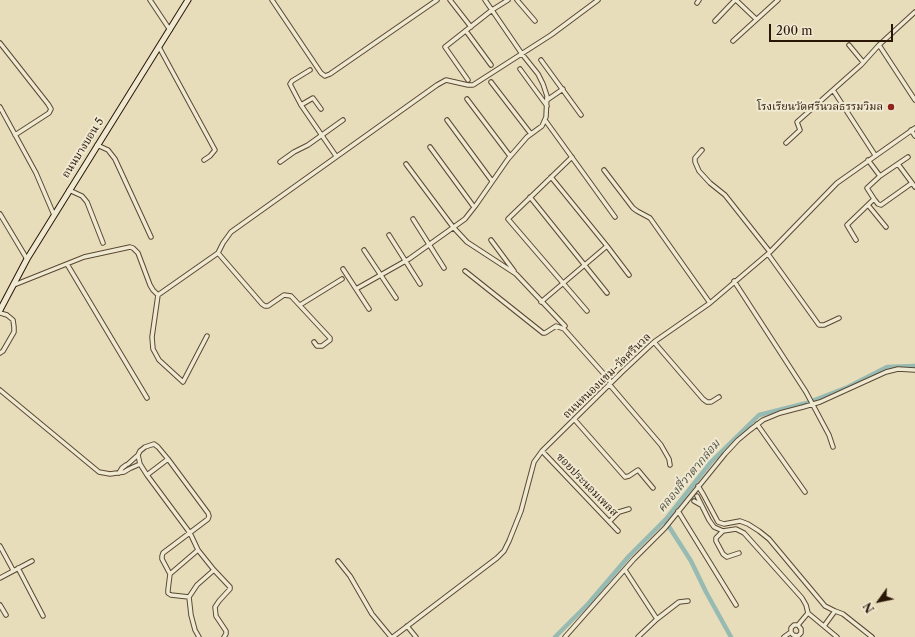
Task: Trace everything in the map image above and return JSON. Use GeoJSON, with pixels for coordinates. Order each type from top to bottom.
{"type":"FeatureCollection","features":[{"type":"Feature","properties":{"kind":"main road","name":"ถนนบางบอน 5"},"geometry":{"type":"LineString","coordinates":[[0,311],[17,276],[54,214],[170,30],[186,1]]}},
{"type":"Feature","properties":{"kind":"street"},"geometry":{"type":"LineString","coordinates":[[150,0],[170,30]]}},
{"type":"Feature","properties":{"kind":"street"},"geometry":{"type":"LineString","coordinates":[[272,0],[313,68],[325,76],[437,0]]}},
{"type":"Feature","properties":{"kind":"street"},"geometry":{"type":"LineString","coordinates":[[450,0],[471,27]]}},
{"type":"Feature","properties":{"kind":"street"},"geometry":{"type":"LineString","coordinates":[[356,289],[405,261],[465,219],[510,156],[531,134],[542,126],[545,120],[547,100],[543,84],[538,74],[522,54],[485,0]]}},
{"type":"Feature","properties":{"kind":"street"},"geometry":{"type":"LineString","coordinates":[[468,80],[445,47],[492,10],[508,0]]}},
{"type":"Feature","properties":{"kind":"street"},"geometry":{"type":"LineString","coordinates":[[517,0],[535,22]]}},
{"type":"Feature","properties":{"kind":"street"},"geometry":{"type":"LineString","coordinates":[[207,336],[183,382],[159,360],[153,348],[152,337],[158,295],[217,254],[223,242],[231,232],[441,82],[446,80],[473,85],[551,35],[598,0]]}},
{"type":"Feature","properties":{"kind":"street"},"geometry":{"type":"LineString","coordinates":[[716,21],[736,0],[756,19]]}},
{"type":"Feature","properties":{"kind":"street"},"geometry":{"type":"LineString","coordinates":[[733,41],[776,1]]}},
{"type":"Feature","properties":{"kind":"street"},"geometry":{"type":"LineString","coordinates":[[786,143],[800,130],[797,122],[915,12]]}},
{"type":"Feature","properties":{"kind":"street"},"geometry":{"type":"LineString","coordinates":[[466,31],[491,65]]}},
{"type":"Feature","properties":{"kind":"street"},"geometry":{"type":"LineString","coordinates":[[0,43],[48,104],[50,109],[49,113],[16,135]]}},
{"type":"Feature","properties":{"kind":"street"},"geometry":{"type":"LineString","coordinates":[[849,45],[863,62]]}},
{"type":"Feature","properties":{"kind":"street"},"geometry":{"type":"LineString","coordinates":[[879,45],[915,100]]}},
{"type":"Feature","properties":{"kind":"street"},"geometry":{"type":"LineString","coordinates":[[158,47],[215,150],[204,160]]}},
{"type":"Feature","properties":{"kind":"street"},"geometry":{"type":"LineString","coordinates":[[541,60],[581,114]]}},
{"type":"Feature","properties":{"kind":"street"},"geometry":{"type":"LineString","coordinates":[[313,68],[292,80],[290,84],[301,105],[336,156]]}},
{"type":"Feature","properties":{"kind":"street"},"geometry":{"type":"LineString","coordinates":[[520,69],[547,106]]}},
{"type":"Feature","properties":{"kind":"street"},"geometry":{"type":"LineString","coordinates":[[491,82],[531,134]]}},
{"type":"Feature","properties":{"kind":"street"},"geometry":{"type":"LineString","coordinates":[[547,100],[563,89]]}},
{"type":"Feature","properties":{"kind":"street"},"geometry":{"type":"LineString","coordinates":[[833,90],[875,155]]}},
{"type":"Feature","properties":{"kind":"street"},"geometry":{"type":"LineString","coordinates":[[301,105],[313,98],[321,109]]}},
{"type":"Feature","properties":{"kind":"street"},"geometry":{"type":"LineString","coordinates":[[467,99],[510,156]]}},
{"type":"Feature","properties":{"kind":"street"},"geometry":{"type":"LineString","coordinates":[[0,107],[36,173],[54,214]]}},
{"type":"Feature","properties":{"kind":"street"},"geometry":{"type":"LineString","coordinates":[[280,162],[343,120]]}},
{"type":"Feature","properties":{"kind":"street"},"geometry":{"type":"LineString","coordinates":[[447,120],[492,181]]}},
{"type":"Feature","properties":{"kind":"street"},"geometry":{"type":"LineString","coordinates":[[545,120],[615,218]]}},
{"type":"Feature","properties":{"kind":"street"},"geometry":{"type":"LineString","coordinates":[[913,129],[915,136]]}},
{"type":"Feature","properties":{"kind":"street","name":"ถนนหนองแขม-วัดศรีนวล"},"geometry":{"type":"LineString","coordinates":[[392,637],[497,558],[504,551],[521,511],[534,462],[542,451],[610,383],[654,342],[710,303],[734,281],[769,253],[837,183],[913,129]]}},
{"type":"Feature","properties":{"kind":"street"},"geometry":{"type":"LineString","coordinates":[[98,145],[108,150],[115,159],[151,236]]}},
{"type":"Feature","properties":{"kind":"street"},"geometry":{"type":"LineString","coordinates":[[430,147],[474,207]]}},
{"type":"Feature","properties":{"kind":"street"},"geometry":{"type":"LineString","coordinates":[[702,150],[695,158],[699,171],[710,183],[725,195],[769,253],[820,325],[824,325],[839,318]]}},
{"type":"Feature","properties":{"kind":"street"},"geometry":{"type":"LineString","coordinates":[[572,157],[508,219],[586,311]]}},
{"type":"Feature","properties":{"kind":"street"},"geometry":{"type":"LineString","coordinates":[[908,157],[880,176],[867,188],[879,205],[882,205],[912,183]]}},
{"type":"Feature","properties":{"kind":"street"},"geometry":{"type":"LineString","coordinates":[[868,160],[880,176]]}},
{"type":"Feature","properties":{"kind":"street"},"geometry":{"type":"LineString","coordinates":[[406,164],[453,227],[467,242],[516,274]]}},
{"type":"Feature","properties":{"kind":"street"},"geometry":{"type":"LineString","coordinates":[[898,164],[915,187]]}},
{"type":"Feature","properties":{"kind":"street"},"geometry":{"type":"LineString","coordinates":[[604,170],[633,208],[650,218],[710,303]]}},
{"type":"Feature","properties":{"kind":"street"},"geometry":{"type":"LineString","coordinates":[[551,177],[629,275]]}},
{"type":"Feature","properties":{"kind":"street"},"geometry":{"type":"LineString","coordinates":[[69,190],[82,196],[87,202],[104,243]]}},
{"type":"Feature","properties":{"kind":"street"},"geometry":{"type":"LineString","coordinates":[[530,197],[607,292]]}},
{"type":"Feature","properties":{"kind":"street"},"geometry":{"type":"LineString","coordinates":[[856,240],[847,225],[874,199]]}},
{"type":"Feature","properties":{"kind":"street"},"geometry":{"type":"LineString","coordinates":[[868,205],[886,227]]}},
{"type":"Feature","properties":{"kind":"street"},"geometry":{"type":"LineString","coordinates":[[0,215],[27,259]]}},
{"type":"Feature","properties":{"kind":"street"},"geometry":{"type":"LineString","coordinates":[[413,219],[444,268]]}},
{"type":"Feature","properties":{"kind":"street"},"geometry":{"type":"LineString","coordinates":[[389,234],[420,284]]}},
{"type":"Feature","properties":{"kind":"street"},"geometry":{"type":"LineString","coordinates":[[491,240],[516,274],[565,326]]}},
{"type":"Feature","properties":{"kind":"street"},"geometry":{"type":"LineString","coordinates":[[541,302],[607,246]]}},
{"type":"Feature","properties":{"kind":"street"},"geometry":{"type":"LineString","coordinates":[[12,286],[95,254],[130,247],[138,253],[153,290],[158,295]]}},
{"type":"Feature","properties":{"kind":"street"},"geometry":{"type":"LineString","coordinates":[[364,250],[396,298]]}},
{"type":"Feature","properties":{"kind":"street"},"geometry":{"type":"LineString","coordinates":[[217,254],[265,306],[268,306],[284,296],[291,296],[330,338],[330,340],[322,346],[317,346],[314,342]]}},
{"type":"Feature","properties":{"kind":"street"},"geometry":{"type":"LineString","coordinates":[[67,264],[147,398]]}},
{"type":"Feature","properties":{"kind":"street"},"geometry":{"type":"LineString","coordinates":[[343,269],[368,309]]}},
{"type":"Feature","properties":{"kind":"street"},"geometry":{"type":"LineString","coordinates":[[465,271],[543,333],[556,326],[564,329],[661,445],[669,459],[670,465]]}},
{"type":"Feature","properties":{"kind":"street"},"geometry":{"type":"LineString","coordinates":[[300,305],[342,279]]}},
{"type":"Feature","properties":{"kind":"street"},"geometry":{"type":"LineString","coordinates":[[734,281],[811,400],[830,435],[834,447]]}},
{"type":"Feature","properties":{"kind":"street"},"geometry":{"type":"LineString","coordinates":[[0,311],[13,320],[14,332],[0,353]]}},
{"type":"Feature","properties":{"kind":"street"},"geometry":{"type":"LineString","coordinates":[[654,342],[702,400],[711,402],[719,397]]}},
{"type":"Feature","properties":{"kind":"street"},"geometry":{"type":"LineString","coordinates":[[565,637],[678,511],[692,499],[698,486],[738,440],[757,424],[780,412],[813,404],[886,372],[898,369],[915,370]]}},
{"type":"Feature","properties":{"kind":"street"},"geometry":{"type":"LineString","coordinates":[[0,390],[99,472],[110,474],[119,473],[140,464]]}},
{"type":"Feature","properties":{"kind":"street"},"geometry":{"type":"LineString","coordinates":[[574,419],[625,477],[638,470],[653,488]]}},
{"type":"Feature","properties":{"kind":"street"},"geometry":{"type":"LineString","coordinates":[[757,424],[806,492]]}},
{"type":"Feature","properties":{"kind":"street"},"geometry":{"type":"LineString","coordinates":[[119,473],[122,468],[138,456],[140,451],[145,447],[154,444],[168,459],[208,512],[208,519],[163,553],[162,556],[162,559],[170,574],[168,594],[189,597]]}},
{"type":"Feature","properties":{"kind":"street","name":"ซอยประนอมเพลส"},"geometry":{"type":"LineString","coordinates":[[542,451],[610,521],[618,532]]}},
{"type":"Feature","properties":{"kind":"street"},"geometry":{"type":"LineString","coordinates":[[138,456],[140,464],[147,475],[190,533],[198,550],[230,587],[215,607],[216,616],[226,631],[224,637]]}},
{"type":"Feature","properties":{"kind":"street"},"geometry":{"type":"LineString","coordinates":[[147,475],[168,459]]}},
{"type":"Feature","properties":{"kind":"street"},"geometry":{"type":"LineString","coordinates":[[698,486],[718,522],[724,524],[740,521],[760,531],[769,539],[825,606],[843,614],[872,637]]}},
{"type":"Feature","properties":{"kind":"street"},"geometry":{"type":"LineString","coordinates":[[695,494],[714,527],[723,531],[736,529],[744,533],[802,598],[808,613],[838,637]]}},
{"type":"Feature","properties":{"kind":"street"},"geometry":{"type":"LineString","coordinates":[[692,499],[701,505]]}},
{"type":"Feature","properties":{"kind":"street"},"geometry":{"type":"LineString","coordinates":[[610,521],[622,510],[629,509]]}},
{"type":"Feature","properties":{"kind":"street"},"geometry":{"type":"LineString","coordinates":[[678,511],[736,605]]}},
{"type":"Feature","properties":{"kind":"street"},"geometry":{"type":"LineString","coordinates":[[723,531],[716,538],[716,541],[723,554],[727,557],[739,553]]}},
{"type":"Feature","properties":{"kind":"street"},"geometry":{"type":"LineString","coordinates":[[0,546],[13,570]]}},
{"type":"Feature","properties":{"kind":"street"},"geometry":{"type":"LineString","coordinates":[[170,574],[198,550]]}},
{"type":"Feature","properties":{"kind":"street"},"geometry":{"type":"LineString","coordinates":[[0,578],[32,561]]}},
{"type":"Feature","properties":{"kind":"street"},"geometry":{"type":"LineString","coordinates":[[338,561],[350,576],[372,614],[392,637]]}},
{"type":"Feature","properties":{"kind":"street"},"geometry":{"type":"LineString","coordinates":[[18,568],[43,616]]}},
{"type":"Feature","properties":{"kind":"street"},"geometry":{"type":"LineString","coordinates":[[199,637],[190,615],[189,597],[197,585],[214,570]]}},
{"type":"Feature","properties":{"kind":"street"},"geometry":{"type":"LineString","coordinates":[[625,570],[657,620]]}},
{"type":"Feature","properties":{"kind":"street"},"geometry":{"type":"LineString","coordinates":[[638,637],[679,602],[688,601]]}},
{"type":"Feature","properties":{"kind":"street"},"geometry":{"type":"LineString","coordinates":[[0,605],[6,615]]}},
{"type":"Feature","properties":{"kind":"street"},"geometry":{"type":"LineString","coordinates":[[824,626],[835,611]]}},
{"type":"Feature","properties":{"kind":"street"},"geometry":{"type":"LineString","coordinates":[[784,637],[790,632],[794,625],[798,625],[808,613]]}},
{"type":"Feature","properties":{"kind":"street"},"geometry":{"type":"LineString","coordinates":[[790,632],[793,635],[798,636],[801,633],[801,628],[798,625]]}},
{"type":"Feature","properties":{"kind":"street"},"geometry":{"type":"LineString","coordinates":[[407,626],[416,637]]}},
{"type":"Feature","properties":{"kind":"waterway","name":"คลองสี่วาตากล่อม"},"geometry":{"type":"LineString","coordinates":[[555,637],[588,604],[629,556],[667,518],[711,462],[759,415],[807,403],[848,387],[887,367],[915,366]]}},
{"type":"Feature","properties":{"kind":"waterway"},"geometry":{"type":"LineString","coordinates":[[666,522],[691,561],[731,637]]}},
{"type":"Feature","properties":{"kind":"place","name":"โรงเรียนวัดศรีนวลธรรมวิมล"},"geometry":{"type":"Point","coordinates":[891,107]}}]}
